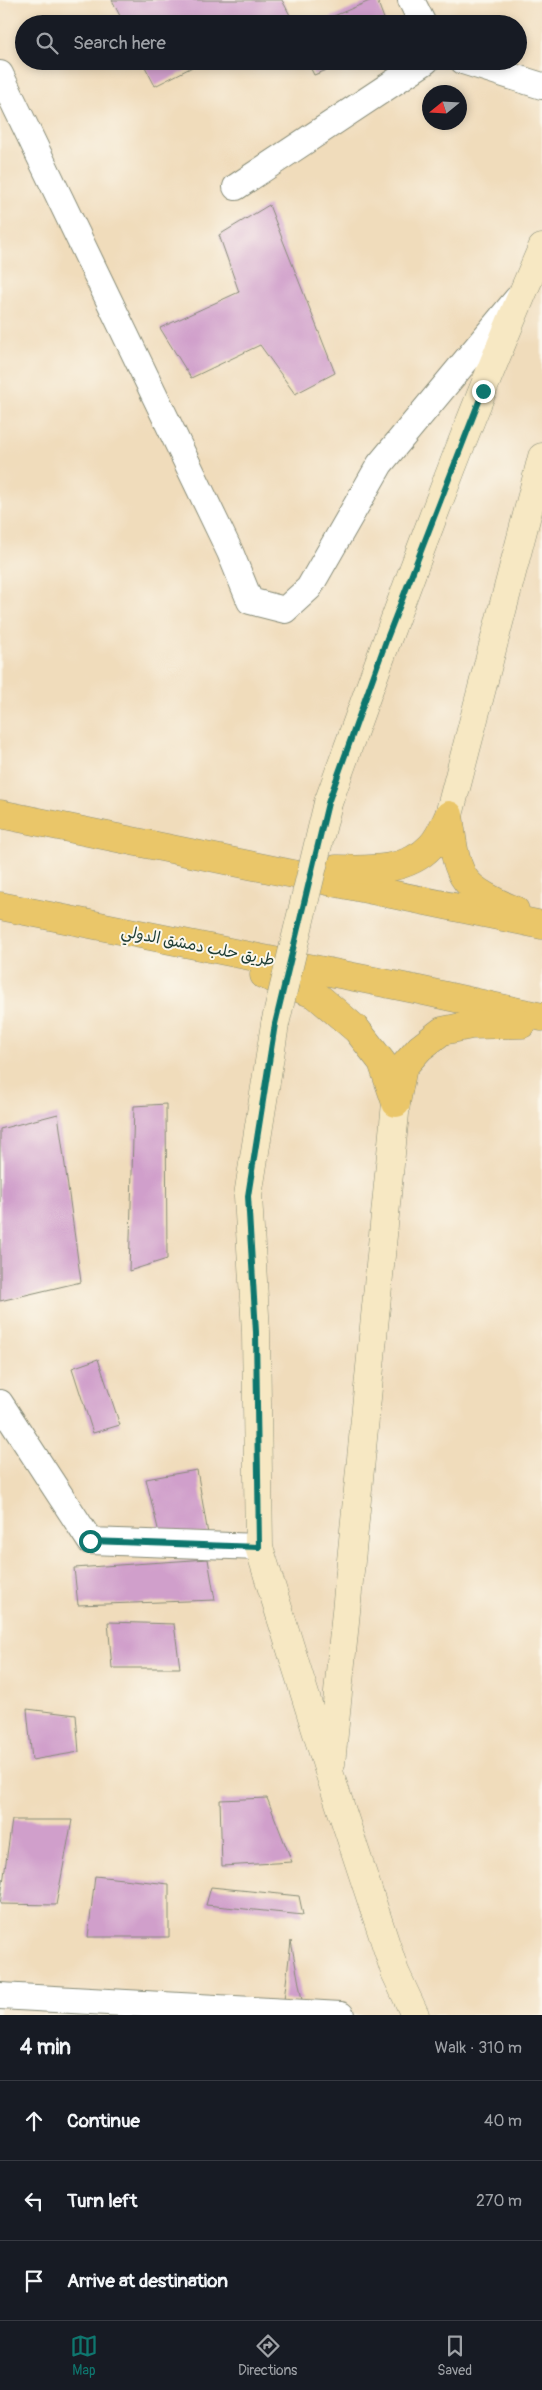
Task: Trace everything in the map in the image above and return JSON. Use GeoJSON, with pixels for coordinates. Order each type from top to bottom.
{"type":"FeatureCollection","features":[{"type":"Feature","properties":{"kind":"highway"},"geometry":{"type":"LineString","coordinates":[[0,814],[542,925]]}},
{"type":"Feature","properties":{"kind":"highway"},"geometry":{"type":"LineString","coordinates":[[266,868],[380,870],[414,859],[432,845],[449,815]]}},
{"type":"Feature","properties":{"kind":"highway"},"geometry":{"type":"LineString","coordinates":[[449,815],[453,846],[463,877],[493,902],[542,919]]}},
{"type":"Feature","properties":{"kind":"highway","name":"طريق حلب دمشق الدولي"},"geometry":{"type":"LineString","coordinates":[[0,906],[542,1017]]}},
{"type":"Feature","properties":{"kind":"highway"},"geometry":{"type":"LineString","coordinates":[[184,943],[316,995],[357,1030],[382,1062],[396,1103]]}},
{"type":"Feature","properties":{"kind":"highway"},"geometry":{"type":"LineString","coordinates":[[396,1103],[403,1067],[420,1048],[442,1031],[471,1025],[542,1023]]}},
{"type":"Feature","properties":{"kind":"main road"},"geometry":{"type":"LineString","coordinates":[[416,2015],[395,1972],[330,1775],[259,1547],[256,1332],[248,1196],[275,1024],[328,803],[389,632],[533,296],[542,248]]}},
{"type":"Feature","properties":{"kind":"main road"},"geometry":{"type":"LineString","coordinates":[[449,815],[542,457]]}},
{"type":"Feature","properties":{"kind":"main road"},"geometry":{"type":"LineString","coordinates":[[330,1775],[396,1103]]}},
{"type":"Feature","properties":{"kind":"street"},"geometry":{"type":"LineString","coordinates":[[411,0],[418,15]]}},
{"type":"Feature","properties":{"kind":"street"},"geometry":{"type":"LineString","coordinates":[[236,187],[412,70]]}},
{"type":"Feature","properties":{"kind":"street"},"geometry":{"type":"LineString","coordinates":[[491,70],[542,86]]}},
{"type":"Feature","properties":{"kind":"street"},"geometry":{"type":"LineString","coordinates":[[0,74],[230,552],[250,601],[285,610],[309,588],[380,464],[533,296]]}},
{"type":"Feature","properties":{"kind":"street"},"geometry":{"type":"LineString","coordinates":[[0,1403],[90,1541],[259,1547]]}},
{"type":"Feature","properties":{"kind":"street"},"geometry":{"type":"LineString","coordinates":[[0,1996],[341,2015]]}},
{"type":"Feature","properties":{"kind":"building"},"geometry":{"type":"Polygon","coordinates":[[[112,0],[282,0],[290,15],[120,15],[112,0]]]}},
{"type":"Feature","properties":{"kind":"building"},"geometry":{"type":"Polygon","coordinates":[[[372,0],[377,0],[383,15],[336,15],[372,0]]]}},
{"type":"Feature","properties":{"kind":"building"},"geometry":{"type":"Polygon","coordinates":[[[147,70],[186,70],[155,86],[147,70]]]}},
{"type":"Feature","properties":{"kind":"building"},"geometry":{"type":"Polygon","coordinates":[[[312,70],[327,70],[314,75],[312,70]]]}},
{"type":"Feature","properties":{"kind":"building"},"geometry":{"type":"Polygon","coordinates":[[[269,205],[335,373],[295,394],[260,345],[191,378],[160,328],[239,292],[219,235],[269,205]]]}},
{"type":"Feature","properties":{"kind":"building"},"geometry":{"type":"Polygon","coordinates":[[[166,1104],[167,1259],[129,1271],[134,1106],[166,1104]]]}},
{"type":"Feature","properties":{"kind":"building"},"geometry":{"type":"Polygon","coordinates":[[[58,1114],[81,1282],[0,1301],[0,1129],[58,1114]]]}},
{"type":"Feature","properties":{"kind":"building"},"geometry":{"type":"Polygon","coordinates":[[[98,1359],[120,1425],[93,1433],[72,1368],[98,1359]]]}},
{"type":"Feature","properties":{"kind":"building"},"geometry":{"type":"Polygon","coordinates":[[[197,1470],[208,1534],[159,1533],[146,1479],[197,1470]]]}},
{"type":"Feature","properties":{"kind":"building"},"geometry":{"type":"Polygon","coordinates":[[[208,1559],[215,1600],[78,1605],[74,1568],[208,1559]]]}},
{"type":"Feature","properties":{"kind":"building"},"geometry":{"type":"Polygon","coordinates":[[[108,1622],[174,1624],[180,1668],[112,1668],[108,1622]]]}},
{"type":"Feature","properties":{"kind":"building"},"geometry":{"type":"Polygon","coordinates":[[[27,1709],[76,1715],[79,1752],[32,1760],[27,1709]]]}},
{"type":"Feature","properties":{"kind":"building"},"geometry":{"type":"Polygon","coordinates":[[[267,1798],[292,1862],[222,1866],[220,1800],[267,1798]]]}},
{"type":"Feature","properties":{"kind":"building"},"geometry":{"type":"Polygon","coordinates":[[[12,1820],[72,1820],[56,1905],[0,1904],[12,1820]]]}},
{"type":"Feature","properties":{"kind":"building"},"geometry":{"type":"Polygon","coordinates":[[[95,1876],[169,1884],[169,1937],[88,1937],[95,1876]]]}},
{"type":"Feature","properties":{"kind":"building"},"geometry":{"type":"Polygon","coordinates":[[[211,1887],[299,1896],[303,1915],[206,1905],[211,1887]]]}},
{"type":"Feature","properties":{"kind":"building"},"geometry":{"type":"Polygon","coordinates":[[[291,1941],[302,2000],[284,2000],[291,1941]]]}},
{"type":"Feature","properties":{"kind":"route"},"geometry":{"type":"LineString","coordinates":[[90,1541],[259,1547],[256,1332],[248,1196],[275,1024],[328,803],[386,641],[483,391]]}}]}
